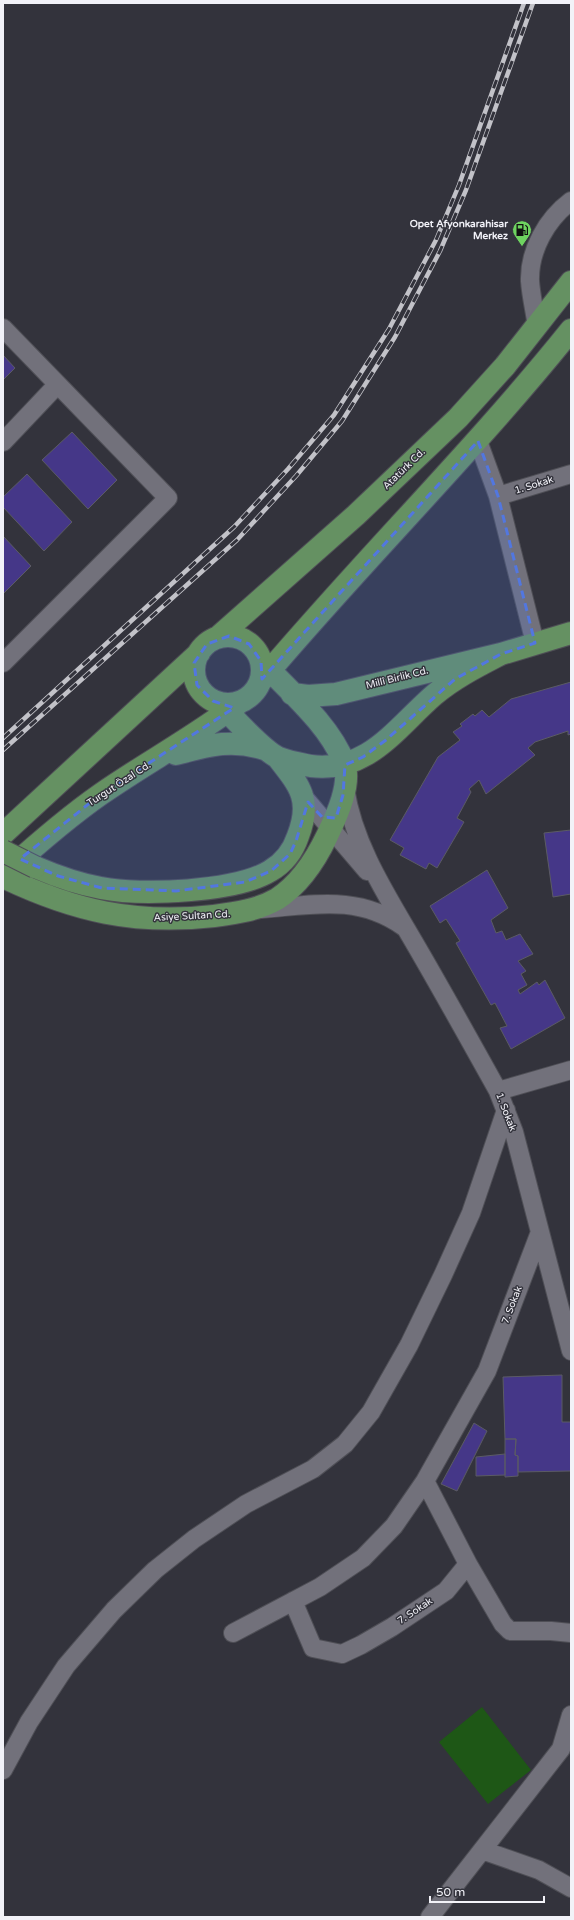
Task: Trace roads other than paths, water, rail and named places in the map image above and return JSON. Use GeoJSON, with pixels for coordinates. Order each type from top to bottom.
{"type":"FeatureCollection","features":[{"type":"Feature","properties":{"kind":"main road","name":"Atatürk Cd."},"geometry":{"type":"LineString","coordinates":[[217,638],[356,515],[458,418],[505,366],[571,282]]}},
{"type":"Feature","properties":{"kind":"main road"},"geometry":{"type":"LineString","coordinates":[[229,705],[254,692],[263,671],[478,441],[535,375],[571,330]]}},
{"type":"Feature","properties":{"kind":"main road","name":"Millî Birlik Cd."},"geometry":{"type":"LineString","coordinates":[[292,694],[321,696],[336,694],[501,654],[571,633]]}},
{"type":"Feature","properties":{"kind":"main road"},"geometry":{"type":"LineString","coordinates":[[3,834],[199,653],[206,644],[217,638],[229,636],[239,638],[249,644],[256,651],[263,671],[292,694],[326,732],[338,749],[345,765]]}},
{"type":"Feature","properties":{"kind":"main road"},"geometry":{"type":"LineString","coordinates":[[3,851],[35,867],[80,883],[102,888],[127,891],[169,891],[245,882],[271,871],[290,854],[301,828],[304,816],[303,796],[290,773],[229,705],[204,695],[197,686],[194,675],[194,663],[199,653]]}},
{"type":"Feature","properties":{"kind":"main road","name":"Millî Birlik Cd."},"geometry":{"type":"LineString","coordinates":[[155,760],[218,744],[244,744],[305,765],[321,767],[345,765],[363,758],[386,740],[435,694],[455,679],[501,654]]}},
{"type":"Feature","properties":{"kind":"main road","name":"Turgut Özal Cd."},"geometry":{"type":"LineString","coordinates":[[3,875],[83,807],[155,760],[229,705]]}},
{"type":"Feature","properties":{"kind":"main road","name":"Asiye Sultan Cd."},"geometry":{"type":"LineString","coordinates":[[3,875],[24,887],[72,906],[116,915],[173,919],[205,917],[250,910],[278,898],[299,881],[316,855],[335,821],[344,787],[345,765]]}},
{"type":"Feature","properties":{"kind":"street"},"geometry":{"type":"LineString","coordinates":[[537,327],[530,280],[536,248],[550,222],[571,200]]}},
{"type":"Feature","properties":{"kind":"street"},"geometry":{"type":"LineString","coordinates":[[3,328],[168,498],[3,663]]}},
{"type":"Feature","properties":{"kind":"street"},"geometry":{"type":"LineString","coordinates":[[3,442],[57,385]]}},
{"type":"Feature","properties":{"kind":"street"},"geometry":{"type":"LineString","coordinates":[[478,441],[498,496],[535,643]]}},
{"type":"Feature","properties":{"kind":"street","name":"1. Sokak"},"geometry":{"type":"LineString","coordinates":[[498,496],[571,474]]}},
{"type":"Feature","properties":{"kind":"street","name":"1. Sokak"},"geometry":{"type":"LineString","coordinates":[[303,796],[335,821],[387,895],[498,1091],[506,1110],[568,1330],[571,1351]]}},
{"type":"Feature","properties":{"kind":"street"},"geometry":{"type":"LineString","coordinates":[[301,828],[311,819],[335,821]]}},
{"type":"Feature","properties":{"kind":"street"},"geometry":{"type":"LineString","coordinates":[[250,910],[321,904],[351,905],[367,907],[381,913],[406,928]]}},
{"type":"Feature","properties":{"kind":"street"},"geometry":{"type":"LineString","coordinates":[[498,1091],[571,1070]]}},
{"type":"Feature","properties":{"kind":"street"},"geometry":{"type":"LineString","coordinates":[[3,1770],[29,1722],[66,1666],[114,1610],[156,1570],[194,1539],[246,1504],[313,1469],[344,1444],[372,1412],[409,1345],[446,1268],[470,1213],[506,1110]]}},
{"type":"Feature","properties":{"kind":"street","name":"7. Sokak"},"geometry":{"type":"LineString","coordinates":[[233,1633],[320,1587],[363,1558],[394,1526],[425,1481],[487,1371],[540,1232]]}},
{"type":"Feature","properties":{"kind":"street"},"geometry":{"type":"LineString","coordinates":[[425,1481],[468,1564],[503,1624],[510,1631],[551,1631],[571,1633]]}},
{"type":"Feature","properties":{"kind":"street","name":"7. Sokak"},"geometry":{"type":"LineString","coordinates":[[293,1601],[314,1648],[342,1654],[392,1627],[446,1591],[468,1564]]}},
{"type":"Feature","properties":{"kind":"street"},"geometry":{"type":"LineString","coordinates":[[430,1917],[482,1850],[566,1751],[571,1716]]}},
{"type":"Feature","properties":{"kind":"street"},"geometry":{"type":"LineString","coordinates":[[482,1850],[540,1870],[571,1888]]}},
{"type":"Feature","properties":{"kind":"railway"},"geometry":{"type":"LineString","coordinates":[[3,738],[234,527],[288,469],[334,415],[389,329],[436,240],[459,185],[524,3]]}},
{"type":"Feature","properties":{"kind":"railway"},"geometry":{"type":"LineString","coordinates":[[3,750],[237,540],[296,476],[342,421],[395,337],[440,251],[466,190],[533,3]]}},
{"type":"Feature","properties":{"kind":"place","name":"Opet Afyonkarahisar Merkez"},"geometry":{"type":"Point","coordinates":[522,247]}}]}
